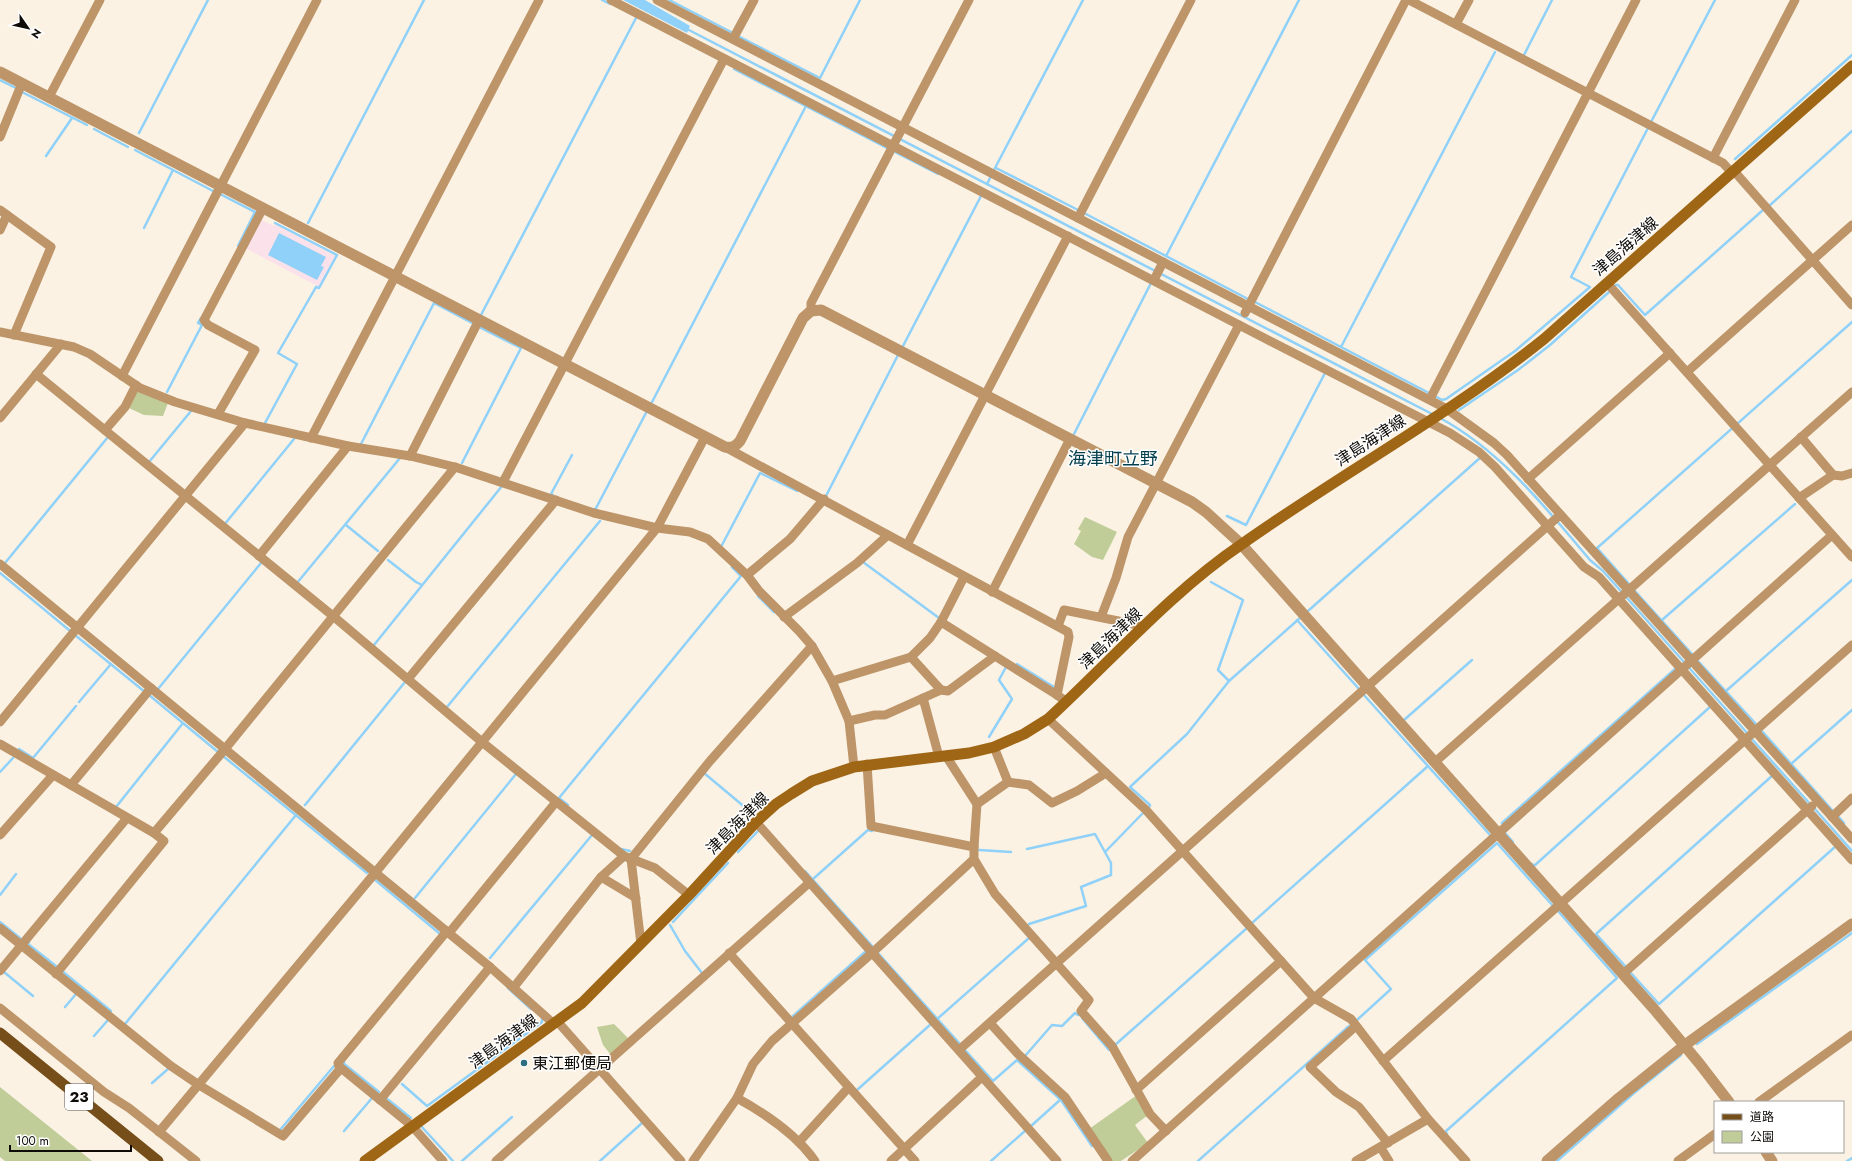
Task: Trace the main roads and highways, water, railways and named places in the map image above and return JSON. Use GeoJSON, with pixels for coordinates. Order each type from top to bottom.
{"type":"FeatureCollection","features":[{"type":"Feature","properties":{"kind":"main road","name":"津島海津線"},"geometry":{"type":"LineString","coordinates":[[365,1161],[582,1003],[689,895],[756,822],[776,804],[812,781],[835,772],[867,764],[942,757],[994,747],[1024,734],[1048,719],[1142,629],[1207,570],[1241,544],[1430,420],[1522,357],[1852,66]]}},
{"type":"Feature","properties":{"kind":"main road","name":"23"},"geometry":{"type":"LineString","coordinates":[[0,1033],[158,1161]]}},
{"type":"Feature","properties":{"kind":"water"},"geometry":{"type":"Polygon","coordinates":[[[623,0],[645,0],[690,26],[687,33],[623,0]]]}},
{"type":"Feature","properties":{"kind":"water"},"geometry":{"type":"Polygon","coordinates":[[[279,233],[326,257],[321,266],[324,267],[317,280],[268,255],[279,233]]]}},
{"type":"Feature","properties":{"kind":"waterway"},"geometry":{"type":"LineString","coordinates":[[139,133],[208,0]]}},
{"type":"Feature","properties":{"kind":"waterway"},"geometry":{"type":"LineString","coordinates":[[308,223],[424,0]]}},
{"type":"Feature","properties":{"kind":"waterway"},"geometry":{"type":"LineString","coordinates":[[602,0],[610,4]]}},
{"type":"Feature","properties":{"kind":"waterway"},"geometry":{"type":"LineString","coordinates":[[669,0],[733,33]]}},
{"type":"Feature","properties":{"kind":"waterway"},"geometry":{"type":"LineString","coordinates":[[738,36],[820,78],[860,0]]}},
{"type":"Feature","properties":{"kind":"waterway"},"geometry":{"type":"LineString","coordinates":[[994,170],[1083,0]]}},
{"type":"Feature","properties":{"kind":"waterway"},"geometry":{"type":"LineString","coordinates":[[1166,256],[1299,0]]}},
{"type":"Feature","properties":{"kind":"waterway"},"geometry":{"type":"LineString","coordinates":[[1524,55],[1552,0]]}},
{"type":"Feature","properties":{"kind":"waterway"},"geometry":{"type":"LineString","coordinates":[[1651,122],[1715,0]]}},
{"type":"Feature","properties":{"kind":"waterway"},"geometry":{"type":"LineString","coordinates":[[481,315],[636,18]]}},
{"type":"Feature","properties":{"kind":"waterway"},"geometry":{"type":"LineString","coordinates":[[687,29],[1434,415]]}},
{"type":"Feature","properties":{"kind":"waterway"},"geometry":{"type":"LineString","coordinates":[[1341,347],[1495,52]]}},
{"type":"Feature","properties":{"kind":"waterway"},"geometry":{"type":"LineString","coordinates":[[1735,159],[1852,55]]}},
{"type":"Feature","properties":{"kind":"waterway"},"geometry":{"type":"LineString","coordinates":[[734,69],[887,148]]}},
{"type":"Feature","properties":{"kind":"waterway"},"geometry":{"type":"LineString","coordinates":[[0,80],[16,88]]}},
{"type":"Feature","properties":{"kind":"waterway"},"geometry":{"type":"LineString","coordinates":[[22,92],[87,125]]}},
{"type":"Feature","properties":{"kind":"waterway"},"geometry":{"type":"LineString","coordinates":[[651,404],[806,106]]}},
{"type":"Feature","properties":{"kind":"waterway"},"geometry":{"type":"LineString","coordinates":[[46,156],[72,118]]}},
{"type":"Feature","properties":{"kind":"waterway"},"geometry":{"type":"LineString","coordinates":[[1435,396],[1442,400],[1446,399],[1515,351],[1590,287],[1571,277],[1648,128]]}},
{"type":"Feature","properties":{"kind":"waterway"},"geometry":{"type":"LineString","coordinates":[[94,129],[128,147]]}},
{"type":"Feature","properties":{"kind":"waterway"},"geometry":{"type":"LineString","coordinates":[[1769,206],[1852,131]]}},
{"type":"Feature","properties":{"kind":"waterway"},"geometry":{"type":"LineString","coordinates":[[135,150],[213,191]]}},
{"type":"Feature","properties":{"kind":"waterway"},"geometry":{"type":"LineString","coordinates":[[895,152],[938,174]]}},
{"type":"Feature","properties":{"kind":"waterway"},"geometry":{"type":"LineString","coordinates":[[996,168],[1078,210]]}},
{"type":"Feature","properties":{"kind":"waterway"},"geometry":{"type":"LineString","coordinates":[[144,228],[173,170]]}},
{"type":"Feature","properties":{"kind":"waterway"},"geometry":{"type":"LineString","coordinates":[[987,184],[990,178]]}},
{"type":"Feature","properties":{"kind":"waterway"},"geometry":{"type":"LineString","coordinates":[[220,194],[257,213]]}},
{"type":"Feature","properties":{"kind":"waterway"},"geometry":{"type":"LineString","coordinates":[[903,346],[981,196]]}},
{"type":"Feature","properties":{"kind":"waterway"},"geometry":{"type":"LineString","coordinates":[[1616,285],[1618,285],[1645,315],[1763,210]]}},
{"type":"Feature","properties":{"kind":"waterway"},"geometry":{"type":"LineString","coordinates":[[238,246],[255,212]]}},
{"type":"Feature","properties":{"kind":"waterway"},"geometry":{"type":"LineString","coordinates":[[1084,213],[1248,299]]}},
{"type":"Feature","properties":{"kind":"waterway"},"geometry":{"type":"LineString","coordinates":[[265,423],[297,364],[278,353],[316,287],[319,288],[337,255],[275,223]]}},
{"type":"Feature","properties":{"kind":"waterway"},"geometry":{"type":"LineString","coordinates":[[1074,434],[1151,283]]}},
{"type":"Feature","properties":{"kind":"waterway"},"geometry":{"type":"LineString","coordinates":[[1459,410],[1518,370],[1550,345],[1609,292]]}},
{"type":"Feature","properties":{"kind":"waterway"},"geometry":{"type":"LineString","coordinates":[[1255,302],[1429,393]]}},
{"type":"Feature","properties":{"kind":"waterway"},"geometry":{"type":"LineString","coordinates":[[361,444],[434,303],[474,324]]}},
{"type":"Feature","properties":{"kind":"waterway"},"geometry":{"type":"LineString","coordinates":[[167,392],[202,325],[198,323],[201,318]]}},
{"type":"Feature","properties":{"kind":"waterway"},"geometry":{"type":"LineString","coordinates":[[1596,549],[1852,322]]}},
{"type":"Feature","properties":{"kind":"waterway"},"geometry":{"type":"LineString","coordinates":[[462,463],[521,348],[479,327]]}},
{"type":"Feature","properties":{"kind":"waterway"},"geometry":{"type":"LineString","coordinates":[[826,496],[898,355]]}},
{"type":"Feature","properties":{"kind":"waterway"},"geometry":{"type":"LineString","coordinates":[[1227,516],[1246,525],[1325,373]]}},
{"type":"Feature","properties":{"kind":"waterway"},"geometry":{"type":"LineString","coordinates":[[149,462],[191,411]]}},
{"type":"Feature","properties":{"kind":"waterway"},"geometry":{"type":"LineString","coordinates":[[594,509],[595,510],[647,411]]}},
{"type":"Feature","properties":{"kind":"waterway"},"geometry":{"type":"LineString","coordinates":[[1440,418],[1462,431],[1483,447],[1521,482],[1590,560],[1603,571],[1748,734]]}},
{"type":"Feature","properties":{"kind":"waterway"},"geometry":{"type":"LineString","coordinates":[[5,563],[108,437]]}},
{"type":"Feature","properties":{"kind":"waterway"},"geometry":{"type":"LineString","coordinates":[[224,525],[294,439]]}},
{"type":"Feature","properties":{"kind":"waterway"},"geometry":{"type":"LineString","coordinates":[[553,495],[551,494],[572,455]]}},
{"type":"Feature","properties":{"kind":"waterway"},"geometry":{"type":"LineString","coordinates":[[1308,611],[1481,457]]}},
{"type":"Feature","properties":{"kind":"waterway"},"geometry":{"type":"LineString","coordinates":[[297,583],[400,458]]}},
{"type":"Feature","properties":{"kind":"waterway"},"geometry":{"type":"LineString","coordinates":[[722,545],[760,473],[797,491]]}},
{"type":"Feature","properties":{"kind":"waterway"},"geometry":{"type":"LineString","coordinates":[[374,645],[502,486]]}},
{"type":"Feature","properties":{"kind":"waterway"},"geometry":{"type":"LineString","coordinates":[[1662,620],[1795,504]]}},
{"type":"Feature","properties":{"kind":"waterway"},"geometry":{"type":"LineString","coordinates":[[447,707],[600,521]]}},
{"type":"Feature","properties":{"kind":"waterway"},"geometry":{"type":"LineString","coordinates":[[346,525],[378,551]]}},
{"type":"Feature","properties":{"kind":"waterway"},"geometry":{"type":"LineString","coordinates":[[1597,548],[1629,584]]}},
{"type":"Feature","properties":{"kind":"waterway"},"geometry":{"type":"LineString","coordinates":[[388,560],[422,585]]}},
{"type":"Feature","properties":{"kind":"waterway"},"geometry":{"type":"LineString","coordinates":[[863,562],[939,618]]}},
{"type":"Feature","properties":{"kind":"waterway"},"geometry":{"type":"LineString","coordinates":[[158,689],[261,563]]}},
{"type":"Feature","properties":{"kind":"waterway"},"geometry":{"type":"LineString","coordinates":[[568,805],[559,798],[741,576],[732,567]]}},
{"type":"Feature","properties":{"kind":"waterway"},"geometry":{"type":"LineString","coordinates":[[0,573],[69,630]]}},
{"type":"Feature","properties":{"kind":"waterway"},"geometry":{"type":"LineString","coordinates":[[1726,691],[1852,580]]}},
{"type":"Feature","properties":{"kind":"waterway"},"geometry":{"type":"LineString","coordinates":[[1211,582],[1243,600],[1218,670],[1229,681]]}},
{"type":"Feature","properties":{"kind":"waterway"},"geometry":{"type":"LineString","coordinates":[[1634,590],[1692,654]]}},
{"type":"Feature","properties":{"kind":"waterway"},"geometry":{"type":"LineString","coordinates":[[758,596],[774,612]]}},
{"type":"Feature","properties":{"kind":"waterway"},"geometry":{"type":"LineString","coordinates":[[1149,807],[1150,805],[1130,787],[1187,734],[1229,681],[1300,618]]}},
{"type":"Feature","properties":{"kind":"waterway"},"geometry":{"type":"LineString","coordinates":[[1297,620],[1359,689]]}},
{"type":"Feature","properties":{"kind":"waterway"},"geometry":{"type":"LineString","coordinates":[[75,635],[145,692]]}},
{"type":"Feature","properties":{"kind":"waterway"},"geometry":{"type":"LineString","coordinates":[[1404,720],[1472,660]]}},
{"type":"Feature","properties":{"kind":"waterway"},"geometry":{"type":"LineString","coordinates":[[1697,660],[1756,724]]}},
{"type":"Feature","properties":{"kind":"waterway"},"geometry":{"type":"LineString","coordinates":[[79,702],[111,664]]}},
{"type":"Feature","properties":{"kind":"waterway"},"geometry":{"type":"LineString","coordinates":[[1017,664],[1054,687]]}},
{"type":"Feature","properties":{"kind":"waterway"},"geometry":{"type":"LineString","coordinates":[[989,737],[1012,699],[999,680],[1006,667]]}},
{"type":"Feature","properties":{"kind":"waterway"},"geometry":{"type":"LineString","coordinates":[[1502,823],[1675,669]]}},
{"type":"Feature","properties":{"kind":"waterway"},"geometry":{"type":"LineString","coordinates":[[305,805],[405,682]]}},
{"type":"Feature","properties":{"kind":"waterway"},"geometry":{"type":"LineString","coordinates":[[1363,694],[1491,836]]}},
{"type":"Feature","properties":{"kind":"waterway"},"geometry":{"type":"LineString","coordinates":[[149,695],[218,752]]}},
{"type":"Feature","properties":{"kind":"waterway"},"geometry":{"type":"LineString","coordinates":[[19,749],[33,758],[76,706]]}},
{"type":"Feature","properties":{"kind":"waterway"},"geometry":{"type":"LineString","coordinates":[[1532,864],[1534,866],[1711,706]]}},
{"type":"Feature","properties":{"kind":"waterway"},"geometry":{"type":"LineString","coordinates":[[1791,764],[1852,710]]}},
{"type":"Feature","properties":{"kind":"waterway"},"geometry":{"type":"LineString","coordinates":[[116,807],[183,723]]}},
{"type":"Feature","properties":{"kind":"waterway"},"geometry":{"type":"LineString","coordinates":[[1761,730],[1832,810]]}},
{"type":"Feature","properties":{"kind":"waterway"},"geometry":{"type":"LineString","coordinates":[[1751,738],[1810,804]]}},
{"type":"Feature","properties":{"kind":"waterway"},"geometry":{"type":"LineString","coordinates":[[223,756],[367,873]]}},
{"type":"Feature","properties":{"kind":"waterway"},"geometry":{"type":"LineString","coordinates":[[0,772],[13,758]]}},
{"type":"Feature","properties":{"kind":"waterway"},"geometry":{"type":"LineString","coordinates":[[1252,923],[1428,766]]}},
{"type":"Feature","properties":{"kind":"waterway"},"geometry":{"type":"LineString","coordinates":[[703,774],[704,773],[753,814]]}},
{"type":"Feature","properties":{"kind":"waterway"},"geometry":{"type":"LineString","coordinates":[[415,898],[516,774]]}},
{"type":"Feature","properties":{"kind":"waterway"},"geometry":{"type":"LineString","coordinates":[[1626,967],[1596,934],[1773,775]]}},
{"type":"Feature","properties":{"kind":"waterway"},"geometry":{"type":"LineString","coordinates":[[1814,808],[1852,851]]}},
{"type":"Feature","properties":{"kind":"waterway"},"geometry":{"type":"LineString","coordinates":[[1105,852],[1143,813]]}},
{"type":"Feature","properties":{"kind":"waterway"},"geometry":{"type":"LineString","coordinates":[[125,1024],[296,815]]}},
{"type":"Feature","properties":{"kind":"waterway"},"geometry":{"type":"LineString","coordinates":[[1837,815],[1844,823]]}},
{"type":"Feature","properties":{"kind":"waterway"},"geometry":{"type":"LineString","coordinates":[[813,879],[868,830],[872,831]]}},
{"type":"Feature","properties":{"kind":"waterway"},"geometry":{"type":"LineString","coordinates":[[738,852],[758,831]]}},
{"type":"Feature","properties":{"kind":"waterway"},"geometry":{"type":"LineString","coordinates":[[1505,833],[1513,842]]}},
{"type":"Feature","properties":{"kind":"waterway"},"geometry":{"type":"LineString","coordinates":[[1027,849],[1095,834],[1111,863],[1111,875],[1081,887],[1086,906],[1029,924]]}},
{"type":"Feature","properties":{"kind":"waterway"},"geometry":{"type":"LineString","coordinates":[[490,958],[592,835]]}},
{"type":"Feature","properties":{"kind":"waterway"},"geometry":{"type":"LineString","coordinates":[[1357,1020],[1391,989],[1365,960],[1497,843],[1553,906]]}},
{"type":"Feature","properties":{"kind":"waterway"},"geometry":{"type":"LineString","coordinates":[[1630,972],[1659,1004],[1836,846]]}},
{"type":"Feature","properties":{"kind":"waterway"},"geometry":{"type":"LineString","coordinates":[[621,849],[630,851]]}},
{"type":"Feature","properties":{"kind":"waterway"},"geometry":{"type":"LineString","coordinates":[[979,850],[1011,852]]}},
{"type":"Feature","properties":{"kind":"waterway"},"geometry":{"type":"LineString","coordinates":[[673,922],[728,863]]}},
{"type":"Feature","properties":{"kind":"waterway"},"geometry":{"type":"LineString","coordinates":[[805,871],[873,947]]}},
{"type":"Feature","properties":{"kind":"waterway"},"geometry":{"type":"LineString","coordinates":[[0,895],[16,874]]}},
{"type":"Feature","properties":{"kind":"waterway"},"geometry":{"type":"LineString","coordinates":[[374,879],[439,933]]}},
{"type":"Feature","properties":{"kind":"waterway"},"geometry":{"type":"LineString","coordinates":[[1447,1134],[1445,1132],[1617,978],[1558,911]]}},
{"type":"Feature","properties":{"kind":"waterway"},"geometry":{"type":"LineString","coordinates":[[0,922],[20,938]]}},
{"type":"Feature","properties":{"kind":"waterway"},"geometry":{"type":"LineString","coordinates":[[670,925],[685,951],[702,973]]}},
{"type":"Feature","properties":{"kind":"waterway"},"geometry":{"type":"LineString","coordinates":[[1115,1045],[1247,928]]}},
{"type":"Feature","properties":{"kind":"waterway"},"geometry":{"type":"LineString","coordinates":[[1697,1044],[1852,933]]}},
{"type":"Feature","properties":{"kind":"waterway"},"geometry":{"type":"LineString","coordinates":[[936,1020],[1029,938]]}},
{"type":"Feature","properties":{"kind":"waterway"},"geometry":{"type":"LineString","coordinates":[[29,942],[28,944],[56,966]]}},
{"type":"Feature","properties":{"kind":"waterway"},"geometry":{"type":"LineString","coordinates":[[792,1017],[865,952]]}},
{"type":"Feature","properties":{"kind":"waterway"},"geometry":{"type":"LineString","coordinates":[[877,952],[960,1044]]}},
{"type":"Feature","properties":{"kind":"waterway"},"geometry":{"type":"LineString","coordinates":[[62,971],[111,1011]]}},
{"type":"Feature","properties":{"kind":"waterway"},"geometry":{"type":"LineString","coordinates":[[4,972],[33,996]]}},
{"type":"Feature","properties":{"kind":"waterway"},"geometry":{"type":"LineString","coordinates":[[508,988],[531,1009]]}},
{"type":"Feature","properties":{"kind":"waterway"},"geometry":{"type":"LineString","coordinates":[[65,1007],[76,994]]}},
{"type":"Feature","properties":{"kind":"waterway"},"geometry":{"type":"LineString","coordinates":[[1025,1056],[1052,1025],[1062,1026],[1075,1013],[1078,1015]]}},
{"type":"Feature","properties":{"kind":"waterway"},"geometry":{"type":"LineString","coordinates":[[402,1084],[427,1106],[542,1022],[542,1018]]}},
{"type":"Feature","properties":{"kind":"waterway"},"geometry":{"type":"LineString","coordinates":[[1082,1018],[1109,1050],[1111,1049]]}},
{"type":"Feature","properties":{"kind":"waterway"},"geometry":{"type":"LineString","coordinates":[[94,1036],[108,1020]]}},
{"type":"Feature","properties":{"kind":"waterway"},"geometry":{"type":"LineString","coordinates":[[857,1090],[931,1024]]}},
{"type":"Feature","properties":{"kind":"waterway"},"geometry":{"type":"LineString","coordinates":[[1198,1161],[1349,1026]]}},
{"type":"Feature","properties":{"kind":"waterway"},"geometry":{"type":"LineString","coordinates":[[965,1050],[993,1081],[1017,1060],[1061,1100],[1092,1146]]}},
{"type":"Feature","properties":{"kind":"waterway"},"geometry":{"type":"LineString","coordinates":[[1557,1161],[1634,1093],[1681,1055]]}},
{"type":"Feature","properties":{"kind":"waterway"},"geometry":{"type":"LineString","coordinates":[[344,1062],[343,1063],[379,1092]]}},
{"type":"Feature","properties":{"kind":"waterway"},"geometry":{"type":"LineString","coordinates":[[280,1130],[334,1066]]}},
{"type":"Feature","properties":{"kind":"waterway"},"geometry":{"type":"LineString","coordinates":[[152,1083],[168,1069]]}},
{"type":"Feature","properties":{"kind":"waterway"},"geometry":{"type":"LineString","coordinates":[[344,1131],[372,1098]]}},
{"type":"Feature","properties":{"kind":"waterway"},"geometry":{"type":"LineString","coordinates":[[386,1098],[411,1118]]}},
{"type":"Feature","properties":{"kind":"waterway"},"geometry":{"type":"LineString","coordinates":[[1031,1126],[1060,1100]]}},
{"type":"Feature","properties":{"kind":"waterway"},"geometry":{"type":"LineString","coordinates":[[462,1161],[512,1117]]}},
{"type":"Feature","properties":{"kind":"waterway"},"geometry":{"type":"LineString","coordinates":[[600,1161],[642,1123]]}},
{"type":"Feature","properties":{"kind":"waterway"},"geometry":{"type":"LineString","coordinates":[[421,1126],[453,1161]]}},
{"type":"Feature","properties":{"kind":"waterway"},"geometry":{"type":"LineString","coordinates":[[991,1161],[1026,1130]]}},
{"type":"Feature","properties":{"kind":"waterway"},"geometry":{"type":"LineString","coordinates":[[1847,1161],[1852,1158]]}},
{"type":"Feature","properties":{"kind":"place","name":"東江郵便局"},"geometry":{"type":"Point","coordinates":[524,1063]}},
{"type":"Feature","properties":{"kind":"district","name":"海津町立野"},"geometry":{"type":"Point","coordinates":[1113,459]}}]}
